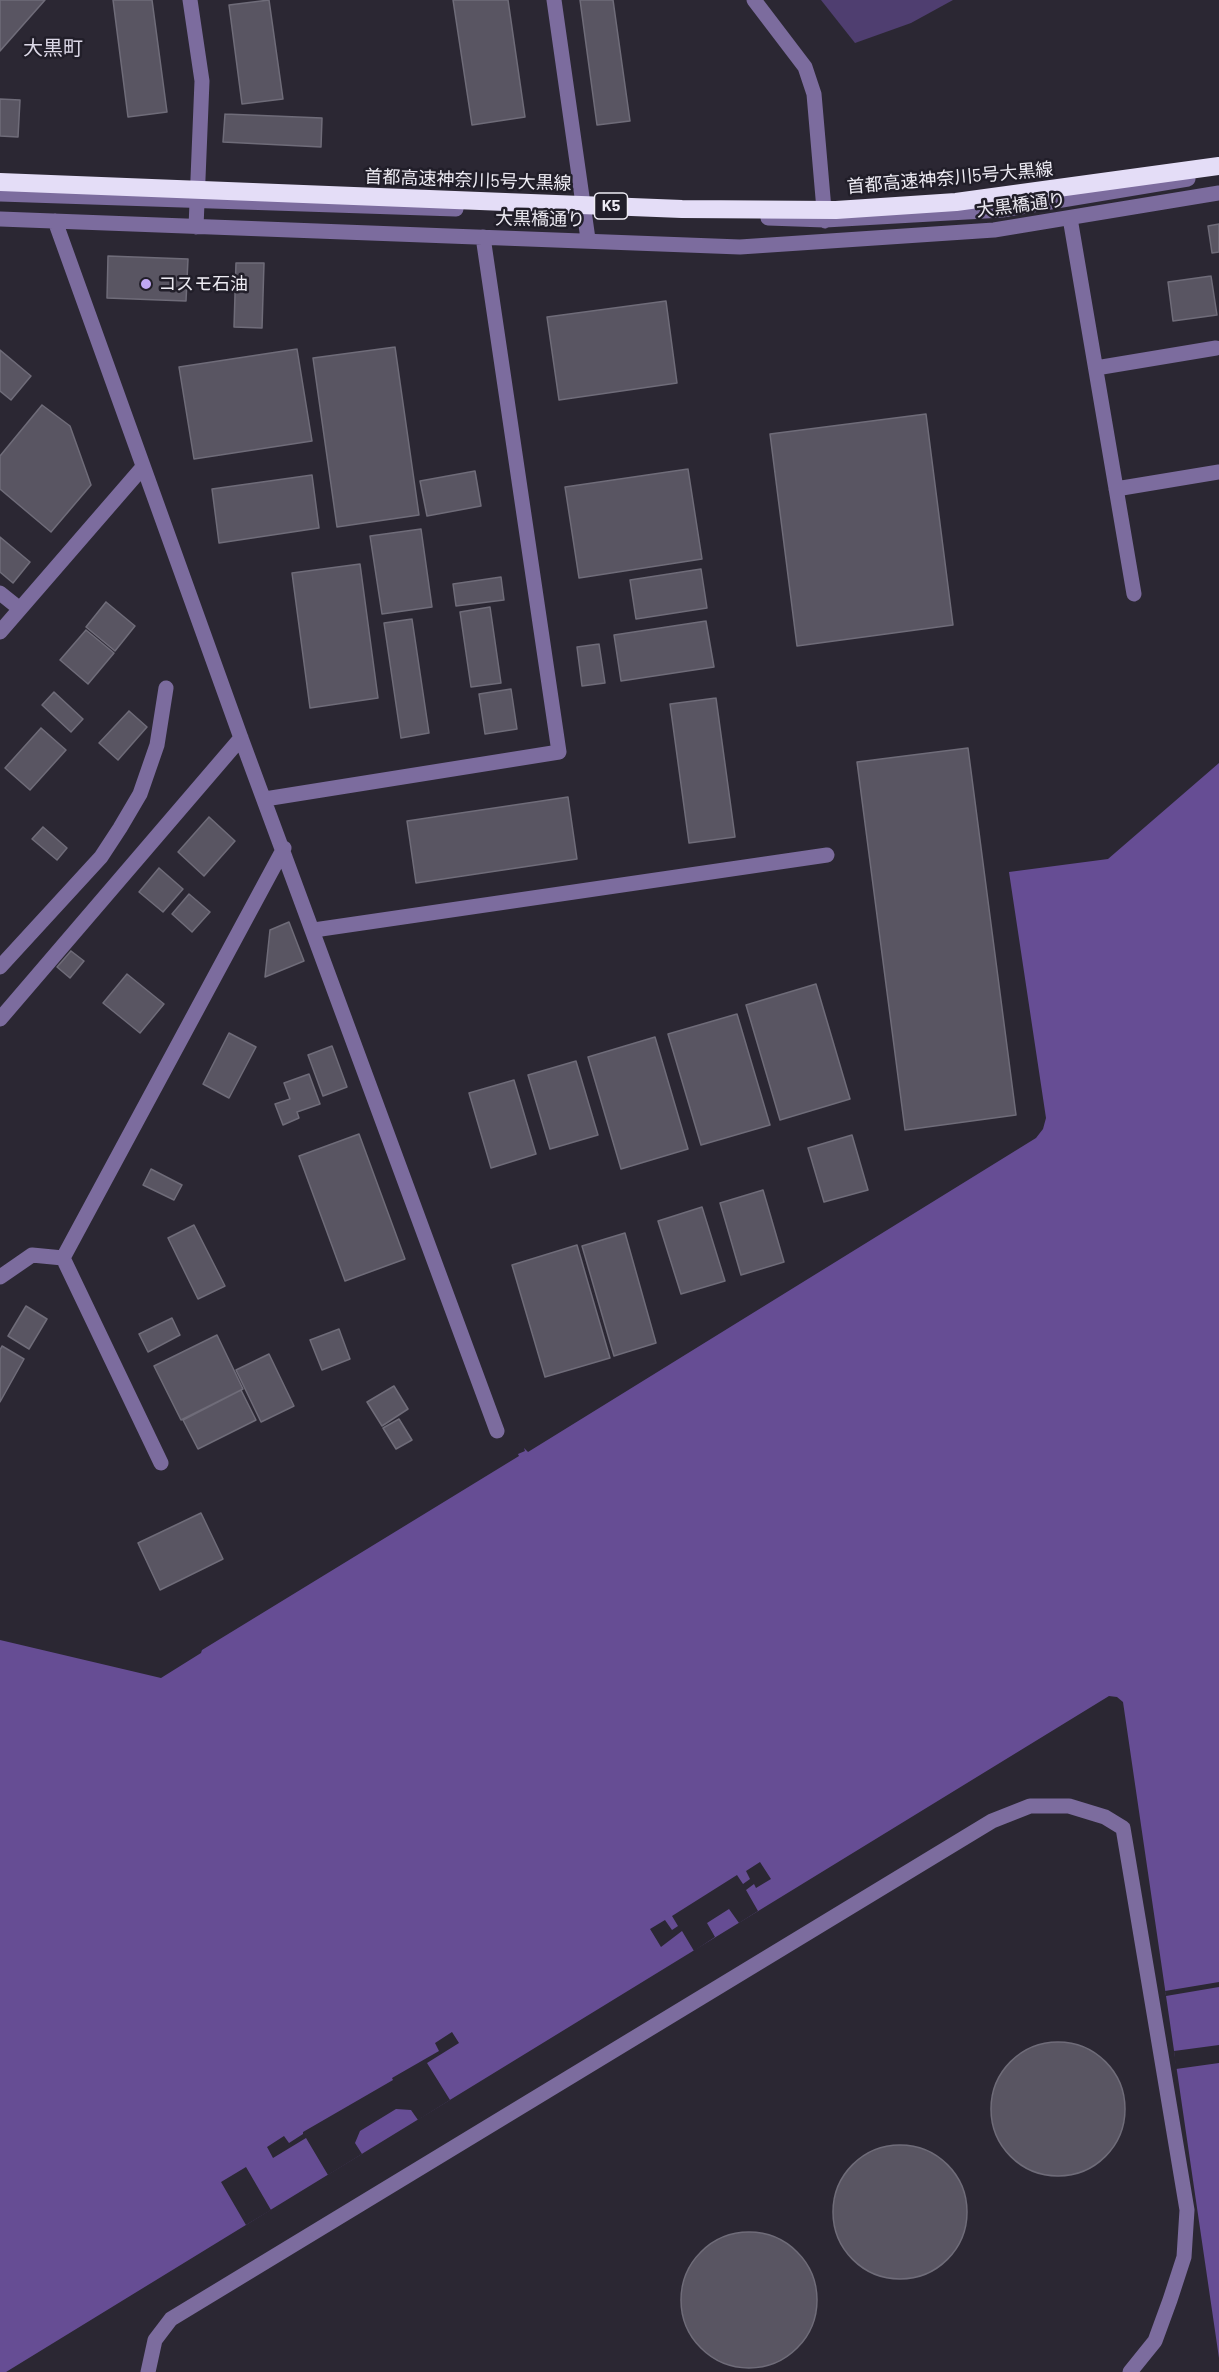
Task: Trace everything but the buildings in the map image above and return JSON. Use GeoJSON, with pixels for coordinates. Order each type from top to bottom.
{"type":"FeatureCollection","features":[{"type":"Feature","properties":{"kind":"highway","name":"首都高速神奈川5号大黒線"},"geometry":{"type":"LineString","coordinates":[[0,172],[678,199],[835,201],[955,193],[1219,157]]}},
{"type":"Feature","properties":{"kind":"highway","name":"首都高速神奈川5号大黒線"},"geometry":{"type":"LineString","coordinates":[[0,182],[682,209],[836,210],[956,202],[1219,166]]}},
{"type":"Feature","properties":{"kind":"street"},"geometry":{"type":"LineString","coordinates":[[190,0],[202,81],[196,227]]}},
{"type":"Feature","properties":{"kind":"street"},"geometry":{"type":"LineString","coordinates":[[554,0],[588,239]]}},
{"type":"Feature","properties":{"kind":"street"},"geometry":{"type":"LineString","coordinates":[[754,0],[805,67],[814,94],[827,240]]}},
{"type":"Feature","properties":{"kind":"street","name":"大黒橋通り"},"geometry":{"type":"LineString","coordinates":[[0,194],[825,220],[1002,210],[1219,174]]}},
{"type":"Feature","properties":{"kind":"street","name":"大黒橋通り"},"geometry":{"type":"LineString","coordinates":[[0,219],[588,239],[740,247],[994,230],[1219,193]]}},
{"type":"Feature","properties":{"kind":"street"},"geometry":{"type":"LineString","coordinates":[[1070,218],[1134,594]]}},
{"type":"Feature","properties":{"kind":"street"},"geometry":{"type":"LineString","coordinates":[[55,221],[241,738],[314,930],[497,1431]]}},
{"type":"Feature","properties":{"kind":"street"},"geometry":{"type":"LineString","coordinates":[[265,799],[559,752],[483,237]]}},
{"type":"Feature","properties":{"kind":"street"},"geometry":{"type":"LineString","coordinates":[[1096,368],[1216,348]]}},
{"type":"Feature","properties":{"kind":"street"},"geometry":{"type":"LineString","coordinates":[[0,632],[143,467]]}},
{"type":"Feature","properties":{"kind":"street"},"geometry":{"type":"LineString","coordinates":[[1116,489],[1219,472]]}},
{"type":"Feature","properties":{"kind":"street"},"geometry":{"type":"LineString","coordinates":[[0,593],[20,609]]}},
{"type":"Feature","properties":{"kind":"street"},"geometry":{"type":"LineString","coordinates":[[0,968],[101,857],[120,828],[140,794],[157,745],[166,688]]}},
{"type":"Feature","properties":{"kind":"street"},"geometry":{"type":"LineString","coordinates":[[0,1019],[241,738]]}},
{"type":"Feature","properties":{"kind":"street"},"geometry":{"type":"LineString","coordinates":[[63,1258],[284,849]]}},
{"type":"Feature","properties":{"kind":"street"},"geometry":{"type":"LineString","coordinates":[[314,930],[827,855]]}},
{"type":"Feature","properties":{"kind":"street"},"geometry":{"type":"LineString","coordinates":[[0,1277],[32,1255],[63,1258]]}},
{"type":"Feature","properties":{"kind":"street"},"geometry":{"type":"LineString","coordinates":[[63,1258],[161,1463]]}},
{"type":"Feature","properties":{"kind":"street"},"geometry":{"type":"LineString","coordinates":[[148,2372],[155,2340],[171,2319],[992,1821],[1030,1806],[1069,1806],[1105,1817],[1123,1828],[1185,2198],[1184,2257],[1155,2341],[1130,2372]]}},
{"type":"Feature","properties":{"kind":"shaded area"},"geometry":{"type":"Polygon","coordinates":[[[821,0],[953,0],[911,23],[855,43],[821,0]]]}},
{"type":"Feature","properties":{"kind":"shaded area"},"geometry":{"type":"Polygon","coordinates":[[[1219,763],[1219,2358],[1123,1702],[1117,1697],[1109,1696],[6,2372],[0,2372],[0,1640],[161,1678],[201,1653],[202,1650],[519,1456],[518,1454],[525,1451],[524,1448],[528,1452],[1036,1138],[1043,1129],[1046,1118],[1009,872],[1108,859],[1219,763]]]}},
{"type":"Feature","properties":{"kind":"pier"},"geometry":{"type":"Polygon","coordinates":[[[760,1862],[771,1879],[756,1888],[754,1884],[746,1890],[758,1911],[739,1923],[729,1909],[707,1923],[715,1937],[694,1951],[682,1931],[661,1947],[650,1929],[665,1920],[672,1930],[678,1926],[672,1916],[737,1875],[743,1884],[750,1879],[746,1871],[760,1862]]]}},
{"type":"Feature","properties":{"kind":"pier"},"geometry":{"type":"Polygon","coordinates":[[[1219,1982],[1219,1987],[1166,1996],[1165,1991],[1219,1982]]]}},
{"type":"Feature","properties":{"kind":"pier"},"geometry":{"type":"Polygon","coordinates":[[[452,2032],[459,2043],[427,2063],[450,2100],[418,2120],[411,2110],[396,2109],[360,2131],[355,2143],[362,2154],[328,2175],[306,2138],[273,2158],[267,2147],[284,2136],[289,2143],[303,2132],[393,2080],[392,2078],[439,2051],[435,2043],[452,2032]]]}},
{"type":"Feature","properties":{"kind":"pier"},"geometry":{"type":"Polygon","coordinates":[[[1219,2045],[1219,2063],[1176,2069],[1174,2051],[1219,2045]]]}},
{"type":"Feature","properties":{"kind":"pier"},"geometry":{"type":"Polygon","coordinates":[[[246,2167],[271,2210],[246,2225],[221,2182],[246,2167]]]}},
{"type":"Feature","properties":{"kind":"place","name":"コスモ石油"},"geometry":{"type":"Point","coordinates":[146,284]}},
{"type":"Feature","properties":{"kind":"district","name":"大黒町"},"geometry":{"type":"Point","coordinates":[53,48]}}]}
